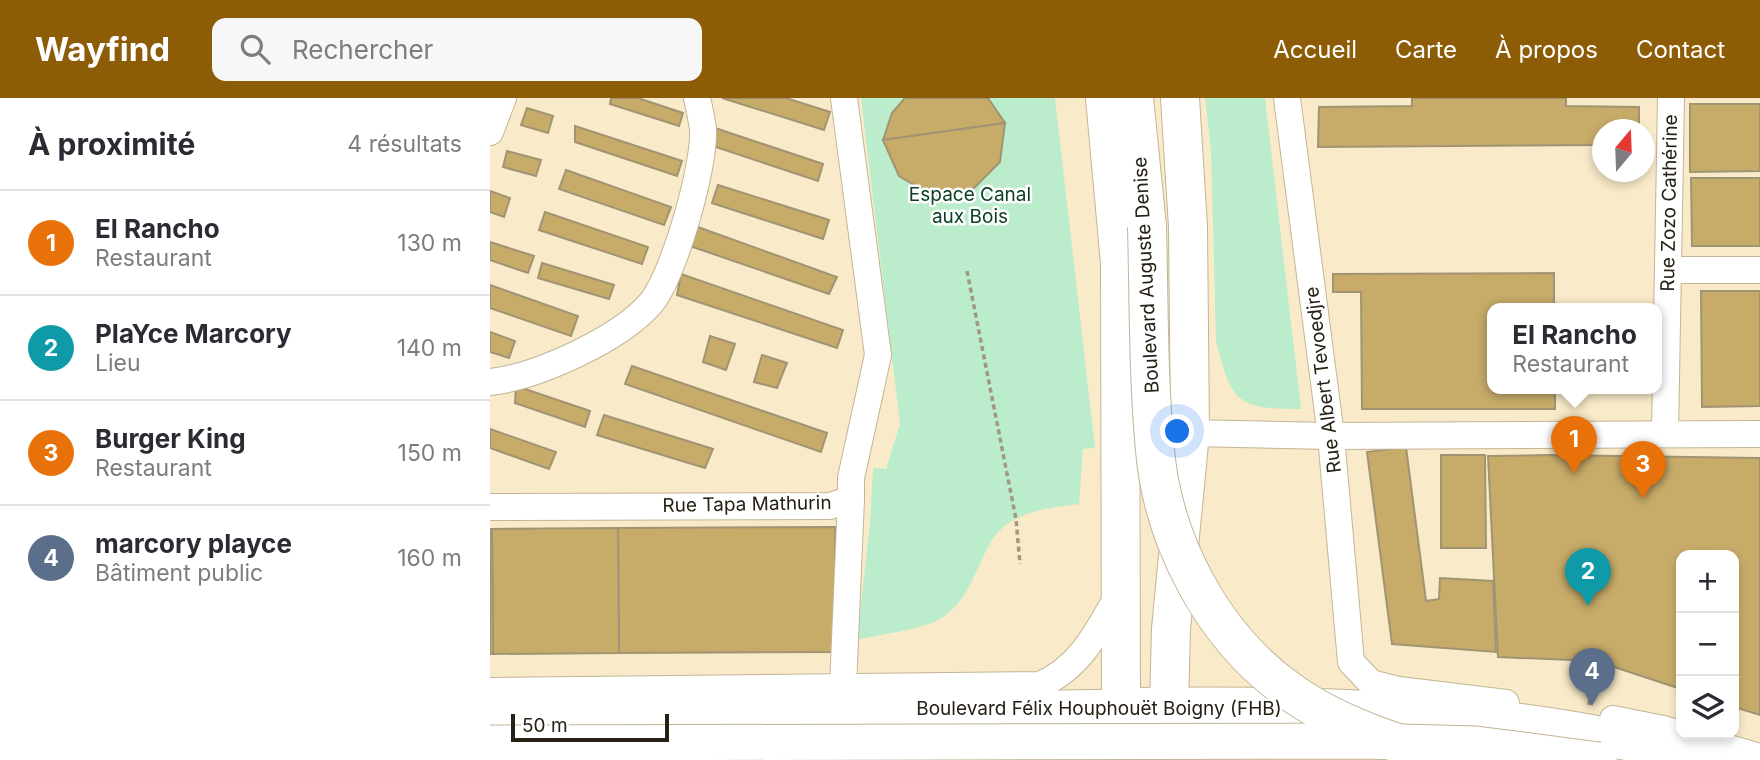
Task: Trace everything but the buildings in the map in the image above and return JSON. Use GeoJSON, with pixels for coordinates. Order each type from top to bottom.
{"type":"FeatureCollection","features":[{"type":"Feature","properties":{"kind":"highway","name":"Boulevard Auguste Denise"},"geometry":{"type":"LineString","coordinates":[[1105,98],[1120,263],[1121,707]]}},
{"type":"Feature","properties":{"kind":"highway","name":"Boulevard Auguste Denise"},"geometry":{"type":"LineString","coordinates":[[1134,98],[1147,227],[1155,452],[1164,503],[1183,558],[1214,614],[1255,662],[1289,691],[1373,734],[1454,760]]}},
{"type":"Feature","properties":{"kind":"highway"},"geometry":{"type":"LineString","coordinates":[[1169,706],[1171,629],[1190,433],[1188,227],[1180,98]]}},
{"type":"Feature","properties":{"kind":"highway","name":"Boulevard Félix Houphouët Boigny (FHB)"},"geometry":{"type":"LineString","coordinates":[[1121,707],[1296,707],[1498,720],[1598,735],[1703,760]]}},
{"type":"Feature","properties":{"kind":"main road"},"geometry":{"type":"LineString","coordinates":[[1164,760],[1169,706]]}},
{"type":"Feature","properties":{"kind":"main road","name":"Boulevard Félix Houphouët Boigny (FHB)"},"geometry":{"type":"LineString","coordinates":[[490,717],[1121,707]]}},
{"type":"Feature","properties":{"kind":"main road","name":"Boulevard Auguste Denise"},"geometry":{"type":"LineString","coordinates":[[1117,760],[1121,707]]}},
{"type":"Feature","properties":{"kind":"main road","name":"Boulevard Félix Houphouët Boigny (FHB)"},"geometry":{"type":"LineString","coordinates":[[490,743],[1364,741],[1476,744],[1599,760]]}},
{"type":"Feature","properties":{"kind":"street"},"geometry":{"type":"LineString","coordinates":[[490,132],[503,98]]}},
{"type":"Feature","properties":{"kind":"street"},"geometry":{"type":"LineString","coordinates":[[490,382],[568,358],[618,334],[652,302],[673,258],[697,178],[703,131],[697,98]]}},
{"type":"Feature","properties":{"kind":"street","name":"Rue Tapa Mathurin"},"geometry":{"type":"LineString","coordinates":[[490,507],[830,506],[850,499],[851,478],[878,355],[844,98]]}},
{"type":"Feature","properties":{"kind":"street","name":"Rue Albert Tevoedjre"},"geometry":{"type":"LineString","coordinates":[[1287,98],[1331,436],[1351,662],[1371,682],[1399,690],[1588,714]]}},
{"type":"Feature","properties":{"kind":"street","name":"Rue Zozo Cathérine"},"geometry":{"type":"LineString","coordinates":[[1665,434],[1671,98]]}},
{"type":"Feature","properties":{"kind":"street"},"geometry":{"type":"LineString","coordinates":[[1669,271],[1760,270]]}},
{"type":"Feature","properties":{"kind":"street"},"geometry":{"type":"LineString","coordinates":[[1190,433],[1331,436],[1760,434]]}},
{"type":"Feature","properties":{"kind":"street"},"geometry":{"type":"LineString","coordinates":[[843,687],[850,499]]}},
{"type":"Feature","properties":{"kind":"street","name":"Boulevard Félix Houphouët Boigny (FHB)"},"geometry":{"type":"LineString","coordinates":[[490,691],[1040,685],[1059,677],[1080,658],[1122,587]]}},
{"type":"Feature","properties":{"kind":"street"},"geometry":{"type":"LineString","coordinates":[[1588,714],[1663,729],[1760,757]]}},
{"type":"Feature","properties":{"kind":"path"},"geometry":{"type":"LineString","coordinates":[[967,271],[1016,519],[1020,565]]}},
{"type":"Feature","properties":{"kind":"path"},"geometry":{"type":"LineString","coordinates":[[1588,714],[1596,661]]}},
{"type":"Feature","properties":{"kind":"green space","name":"Espace Canal aux Bois"},"geometry":{"type":"Polygon","coordinates":[[[861,98],[1055,98],[1095,448],[1083,449],[1079,504],[1028,514],[1000,530],[984,554],[963,597],[953,609],[932,623],[857,640],[870,523],[873,468],[886,469],[900,424],[861,98]]]}},
{"type":"Feature","properties":{"kind":"green space"},"geometry":{"type":"Polygon","coordinates":[[[1205,98],[1265,98],[1301,409],[1279,409],[1249,404],[1232,389],[1221,361],[1216,340],[1211,151],[1205,98]]]}},
{"type":"Feature","properties":{"kind":"place","name":"El Rancho"},"geometry":{"type":"Point","coordinates":[1574,474]}},
{"type":"Feature","properties":{"kind":"place","name":"Burger King"},"geometry":{"type":"Point","coordinates":[1643,499]}},
{"type":"Feature","properties":{"kind":"place","name":"PlaYce Marcory"},"geometry":{"type":"Point","coordinates":[1588,606]}},
{"type":"Feature","properties":{"kind":"place","name":"marcory playce"},"geometry":{"type":"Point","coordinates":[1592,706]}}]}
